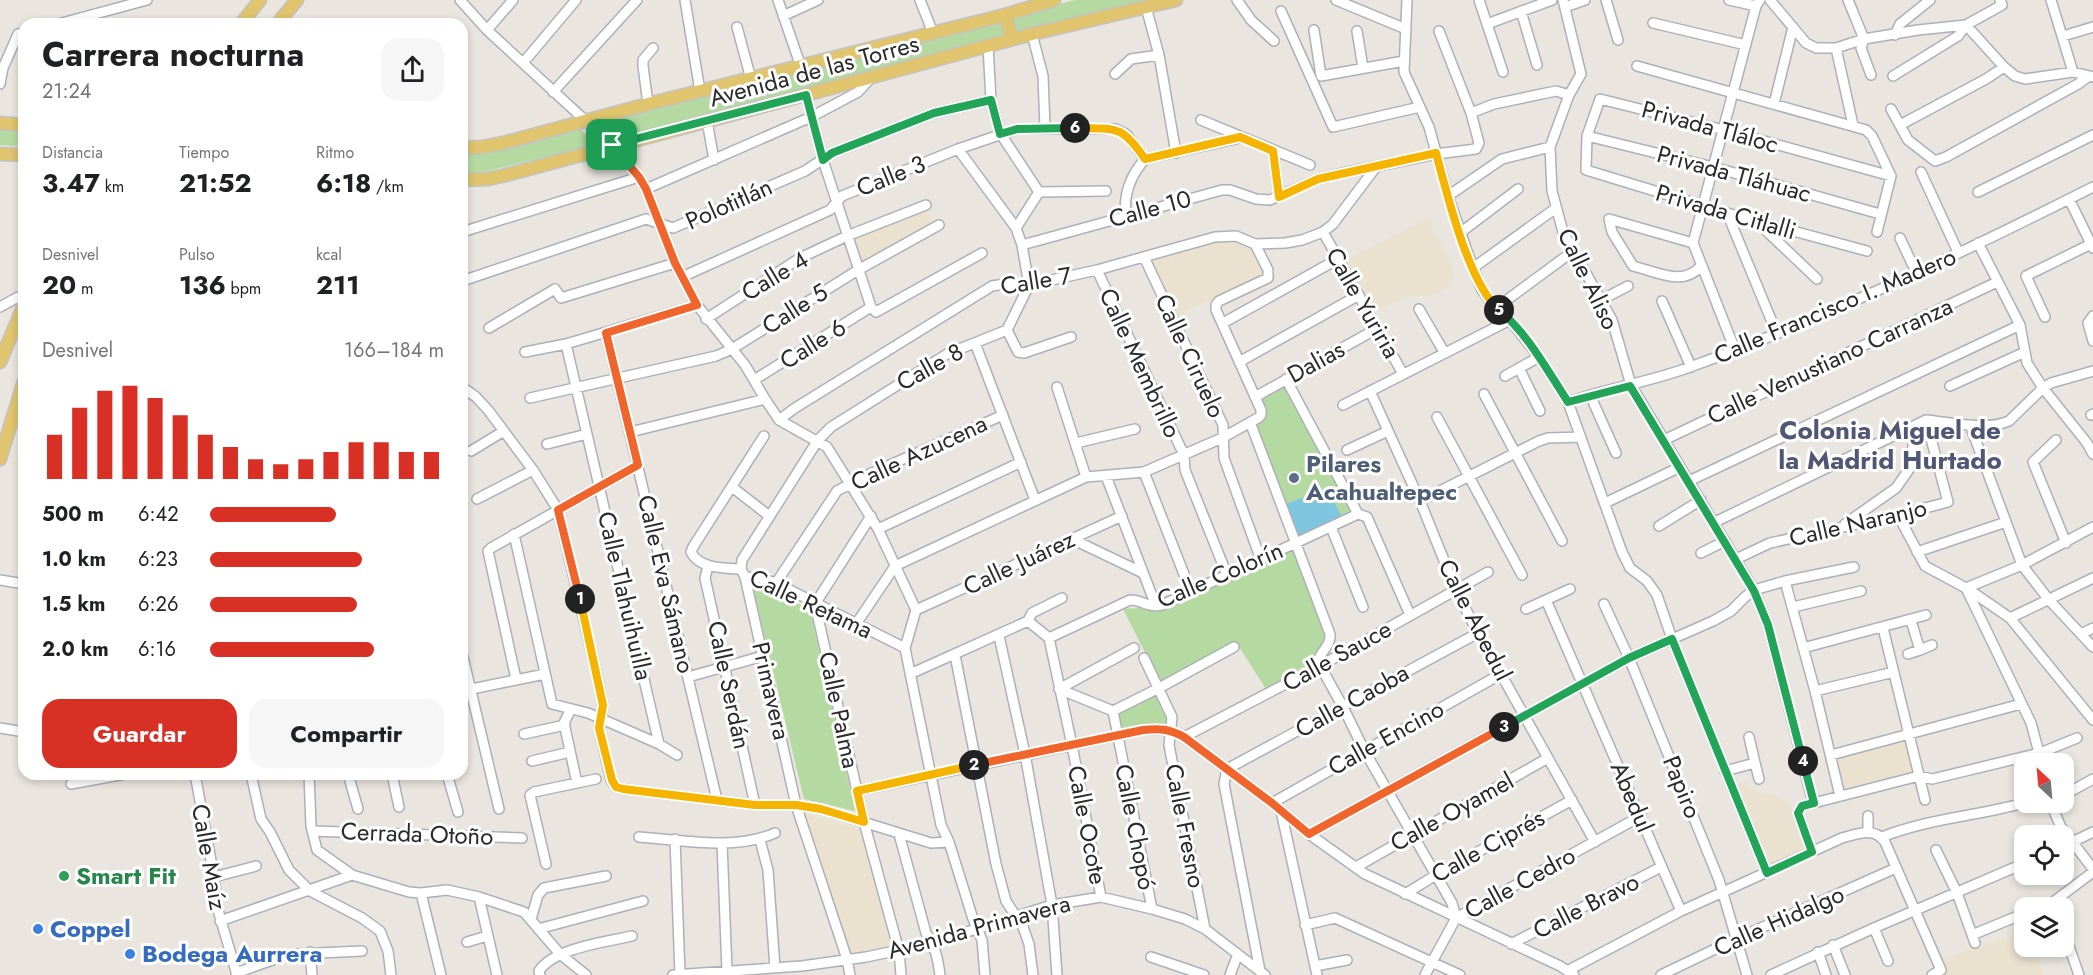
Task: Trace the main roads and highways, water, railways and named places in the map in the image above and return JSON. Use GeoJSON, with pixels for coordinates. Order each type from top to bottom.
{"type":"FeatureCollection","features":[{"type":"Feature","properties":{"kind":"main road"},"geometry":{"type":"LineString","coordinates":[[246,18],[260,0]]}},
{"type":"Feature","properties":{"kind":"main road"},"geometry":{"type":"LineString","coordinates":[[282,18],[297,0]]}},
{"type":"Feature","properties":{"kind":"main road","name":"Avenida de las Torres"},"geometry":{"type":"LineString","coordinates":[[468,148],[503,143],[648,104],[1005,15],[1023,4],[1054,0]]}},
{"type":"Feature","properties":{"kind":"main road","name":"Avenida de las Torres"},"geometry":{"type":"LineString","coordinates":[[468,180],[488,179],[510,174],[1012,39],[1176,0]]}},
{"type":"Feature","properties":{"kind":"main road"},"geometry":{"type":"LineString","coordinates":[[1005,15],[1012,39]]}},
{"type":"Feature","properties":{"kind":"main road"},"geometry":{"type":"LineString","coordinates":[[0,123],[18,124]]}},
{"type":"Feature","properties":{"kind":"main road"},"geometry":{"type":"LineString","coordinates":[[1,156],[18,155]]}},
{"type":"Feature","properties":{"kind":"main road"},"geometry":{"type":"LineString","coordinates":[[0,362],[18,319]]}},
{"type":"Feature","properties":{"kind":"main road"},"geometry":{"type":"LineString","coordinates":[[0,459],[2,445],[18,398]]}},
{"type":"Feature","properties":{"kind":"water"},"geometry":{"type":"Polygon","coordinates":[[[1327,488],[1343,519],[1296,542],[1286,504],[1327,488]]]}},
{"type":"Feature","properties":{"kind":"place","name":"Pilares Acahualtepec"},"geometry":{"type":"Point","coordinates":[1294,478]}},
{"type":"Feature","properties":{"kind":"place","name":"Smart Fit"},"geometry":{"type":"Point","coordinates":[64,876]}},
{"type":"Feature","properties":{"kind":"place","name":"Coppel"},"geometry":{"type":"Point","coordinates":[38,929]}},
{"type":"Feature","properties":{"kind":"place","name":"Bodega Aurrera"},"geometry":{"type":"Point","coordinates":[130,954]}},
{"type":"Feature","properties":{"kind":"district","name":"Colonia Miguel de la Madrid Hurtado"},"geometry":{"type":"Point","coordinates":[1890,445]}}]}
